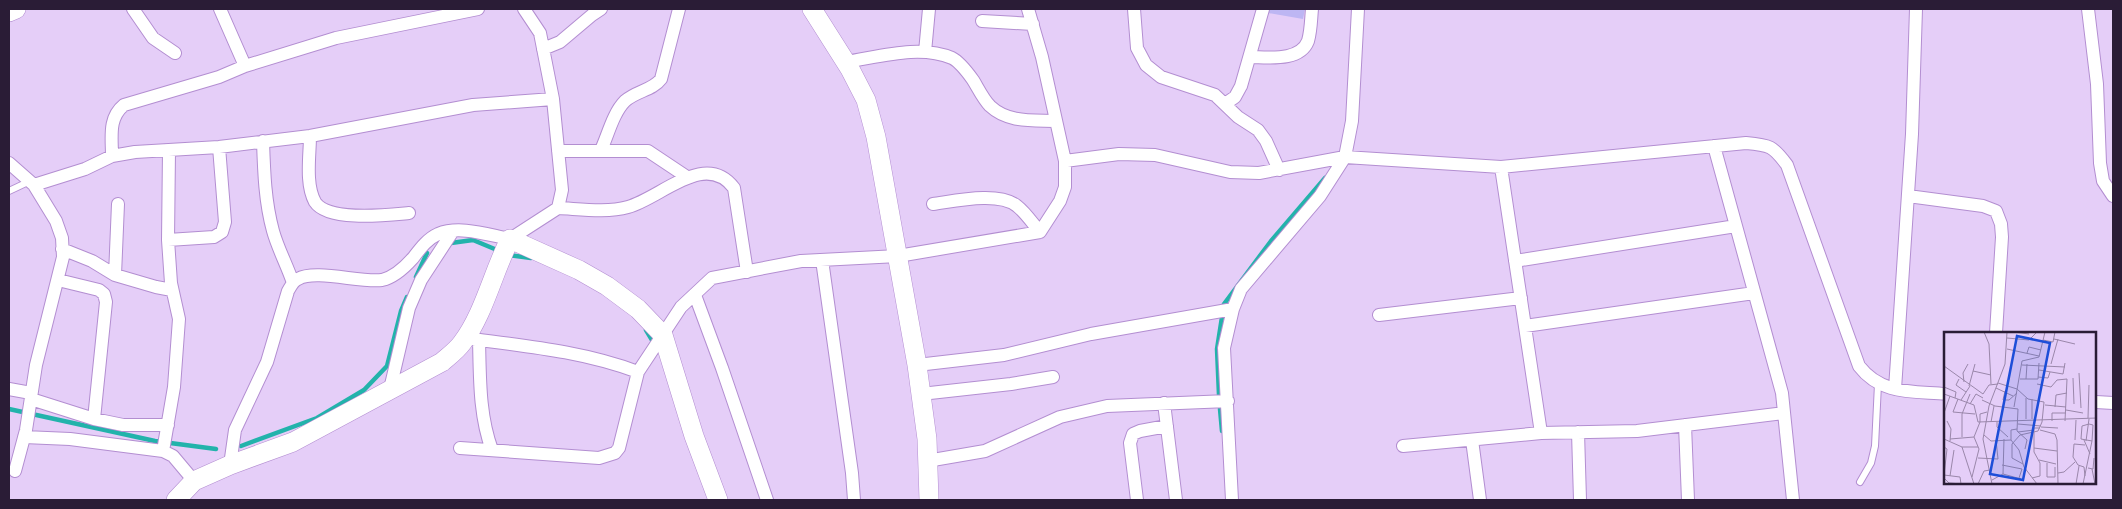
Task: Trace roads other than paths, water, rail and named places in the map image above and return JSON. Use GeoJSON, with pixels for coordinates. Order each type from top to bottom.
{"type":"FeatureCollection","features":[{"type":"Feature","properties":{"kind":"street"},"geometry":{"type":"LineString","coordinates":[[9,12],[16,9]]}},
{"type":"Feature","properties":{"kind":"street"},"geometry":{"type":"LineString","coordinates":[[133,9],[153,38],[175,53]]}},
{"type":"Feature","properties":{"kind":"street"},"geometry":{"type":"LineString","coordinates":[[220,9],[245,66]]}},
{"type":"Feature","properties":{"kind":"street"},"geometry":{"type":"LineString","coordinates":[[112,156],[113,120],[116,112],[124,105],[220,77],[245,66],[336,38],[478,9]]}},
{"type":"Feature","properties":{"kind":"street"},"geometry":{"type":"LineString","coordinates":[[524,9],[540,33],[553,99],[562,190],[558,208]]}},
{"type":"Feature","properties":{"kind":"street"},"geometry":{"type":"LineString","coordinates":[[543,49],[560,42],[592,14],[601,9]]}},
{"type":"Feature","properties":{"kind":"street"},"geometry":{"type":"LineString","coordinates":[[601,150],[617,112],[625,101],[638,92],[657,84],[661,78],[679,9]]}},
{"type":"Feature","properties":{"kind":"street"},"geometry":{"type":"LineString","coordinates":[[812,9],[866,100],[876,137],[917,365],[927,439],[929,500]]}},
{"type":"Feature","properties":{"kind":"street"},"geometry":{"type":"LineString","coordinates":[[925,52],[929,9]]}},
{"type":"Feature","properties":{"kind":"street"},"geometry":{"type":"LineString","coordinates":[[460,448],[600,458],[615,454],[619,448],[638,372],[682,307],[712,278],[801,261],[898,256],[1040,232],[1060,201],[1065,187],[1065,161],[1028,9]]}},
{"type":"Feature","properties":{"kind":"street"},"geometry":{"type":"LineString","coordinates":[[1134,9],[1137,48],[1146,65],[1161,77],[1215,94],[1238,117],[1258,130],[1266,141],[1279,170]]}},
{"type":"Feature","properties":{"kind":"street"},"geometry":{"type":"LineString","coordinates":[[1225,104],[1235,97],[1241,86],[1263,9]]}},
{"type":"Feature","properties":{"kind":"street"},"geometry":{"type":"LineString","coordinates":[[1250,57],[1284,57],[1296,54],[1304,48],[1308,40],[1312,9]]}},
{"type":"Feature","properties":{"kind":"street"},"geometry":{"type":"LineString","coordinates":[[1232,500],[1224,348],[1233,309],[1241,289],[1320,196],[1345,157],[1352,120],[1358,9]]}},
{"type":"Feature","properties":{"kind":"street"},"geometry":{"type":"LineString","coordinates":[[1895,389],[1912,134],[1916,9]]}},
{"type":"Feature","properties":{"kind":"street"},"geometry":{"type":"LineString","coordinates":[[2088,9],[2097,84],[2100,163],[2103,181],[2113,196]]}},
{"type":"Feature","properties":{"kind":"street"},"geometry":{"type":"LineString","coordinates":[[982,21],[1033,24]]}},
{"type":"Feature","properties":{"kind":"street"},"geometry":{"type":"LineString","coordinates":[[845,62],[915,52],[940,54],[954,59],[969,74],[989,105],[1003,114],[1021,120],[1056,121]]}},
{"type":"Feature","properties":{"kind":"street"},"geometry":{"type":"LineString","coordinates":[[31,183],[85,169],[112,156],[135,152],[219,146],[310,136],[473,106],[553,99]]}},
{"type":"Feature","properties":{"kind":"street"},"geometry":{"type":"LineString","coordinates":[[310,136],[310,184],[315,201],[324,211],[336,214],[388,215],[409,213]]}},
{"type":"Feature","properties":{"kind":"street"},"geometry":{"type":"LineString","coordinates":[[263,141],[268,211],[274,234],[293,283]]}},
{"type":"Feature","properties":{"kind":"street"},"geometry":{"type":"LineString","coordinates":[[1065,161],[1119,154],[1155,155],[1230,172],[1259,173],[1345,157],[1501,167],[1746,143],[1768,145],[1788,165],[1859,366],[1868,377],[1878,384],[1895,389],[1944,394]]}},
{"type":"Feature","properties":{"kind":"street"},"geometry":{"type":"LineString","coordinates":[[168,240],[214,237],[222,232],[225,222],[219,146]]}},
{"type":"Feature","properties":{"kind":"street"},"geometry":{"type":"LineString","coordinates":[[1714,146],[1782,392],[1793,500]]}},
{"type":"Feature","properties":{"kind":"street"},"geometry":{"type":"LineString","coordinates":[[164,447],[174,387],[178,319],[172,290],[168,240],[168,150]]}},
{"type":"Feature","properties":{"kind":"street"},"geometry":{"type":"LineString","coordinates":[[558,151],[648,151],[687,177]]}},
{"type":"Feature","properties":{"kind":"street"},"geometry":{"type":"LineString","coordinates":[[9,163],[31,183],[56,221],[62,238],[63,257],[45,327],[25,433],[15,471]]}},
{"type":"Feature","properties":{"kind":"street"},"geometry":{"type":"LineString","coordinates":[[1501,167],[1541,433]]}},
{"type":"Feature","properties":{"kind":"street"},"geometry":{"type":"LineString","coordinates":[[492,450],[486,433],[472,339],[477,317],[499,260],[510,239],[558,208],[627,208],[655,196],[687,177],[715,173],[727,178],[734,188],[747,272]]}},
{"type":"Feature","properties":{"kind":"street"},"geometry":{"type":"LineString","coordinates":[[1908,196],[1983,206],[1996,211],[2001,224],[2002,237],[1996,332]]}},
{"type":"Feature","properties":{"kind":"street"},"geometry":{"type":"LineString","coordinates":[[933,204],[993,198],[1008,200],[1017,206],[1040,232]]}},
{"type":"Feature","properties":{"kind":"street"},"geometry":{"type":"LineString","coordinates":[[115,275],[118,204]]}},
{"type":"Feature","properties":{"kind":"street"},"geometry":{"type":"LineString","coordinates":[[1515,261],[1736,226]]}},
{"type":"Feature","properties":{"kind":"street"},"geometry":{"type":"LineString","coordinates":[[231,458],[235,430],[267,362],[288,290],[293,283],[299,278],[316,276],[380,280],[391,277],[405,266],[425,243],[438,234],[470,231],[510,239],[578,270],[607,286],[638,309],[663,335],[694,436],[718,500]]}},
{"type":"Feature","properties":{"kind":"street"},"geometry":{"type":"LineString","coordinates":[[390,389],[409,308],[421,280],[453,232]]}},
{"type":"Feature","properties":{"kind":"street"},"geometry":{"type":"LineString","coordinates":[[62,249],[92,261],[115,275],[172,290]]}},
{"type":"Feature","properties":{"kind":"street"},"geometry":{"type":"LineString","coordinates":[[822,260],[852,473],[854,500]]}},
{"type":"Feature","properties":{"kind":"street"},"geometry":{"type":"LineString","coordinates":[[58,280],[99,290],[104,294],[106,302],[94,419]]}},
{"type":"Feature","properties":{"kind":"street"},"geometry":{"type":"LineString","coordinates":[[1525,326],[1754,293]]}},
{"type":"Feature","properties":{"kind":"street"},"geometry":{"type":"LineString","coordinates":[[695,295],[767,500]]}},
{"type":"Feature","properties":{"kind":"street"},"geometry":{"type":"LineString","coordinates":[[1380,315],[1521,298]]}},
{"type":"Feature","properties":{"kind":"street"},"geometry":{"type":"LineString","coordinates":[[917,365],[1004,355],[1091,334],[1233,309]]}},
{"type":"Feature","properties":{"kind":"street"},"geometry":{"type":"LineString","coordinates":[[179,499],[194,481],[231,458],[293,442],[442,362],[462,343],[472,339],[582,355],[614,362],[638,372]]}},
{"type":"Feature","properties":{"kind":"street"},"geometry":{"type":"LineString","coordinates":[[921,394],[1053,377]]}},
{"type":"Feature","properties":{"kind":"street"},"geometry":{"type":"LineString","coordinates":[[9,389],[31,400],[94,419],[122,425],[167,427]]}},
{"type":"Feature","properties":{"kind":"street"},"geometry":{"type":"LineString","coordinates":[[927,461],[985,451],[1060,417],[1108,406],[1228,401]]}},
{"type":"Feature","properties":{"kind":"street"},"geometry":{"type":"LineString","coordinates":[[2097,402],[2113,403]]}},
{"type":"Feature","properties":{"kind":"street"},"geometry":{"type":"LineString","coordinates":[[1164,403],[1176,500]]}},
{"type":"Feature","properties":{"kind":"street"},"geometry":{"type":"LineString","coordinates":[[1403,446],[1541,433],[1637,431],[1784,412]]}},
{"type":"Feature","properties":{"kind":"street"},"geometry":{"type":"LineString","coordinates":[[1685,425],[1688,500]]}},
{"type":"Feature","properties":{"kind":"street"},"geometry":{"type":"LineString","coordinates":[[1138,500],[1130,443],[1133,434],[1167,426]]}},
{"type":"Feature","properties":{"kind":"street"},"geometry":{"type":"LineString","coordinates":[[1578,432],[1580,500]]}},
{"type":"Feature","properties":{"kind":"street"},"geometry":{"type":"LineString","coordinates":[[25,433],[164,447],[194,481]]}},
{"type":"Feature","properties":{"kind":"street"},"geometry":{"type":"LineString","coordinates":[[1472,440],[1480,500]]}},
{"type":"Feature","properties":{"kind":"lane"},"geometry":{"type":"LineString","coordinates":[[9,191],[31,183]]}},
{"type":"Feature","properties":{"kind":"lane"},"geometry":{"type":"LineString","coordinates":[[1860,482],[1870,463],[1875,446],[1878,384]]}},
{"type":"Feature","properties":{"kind":"waterway"},"geometry":{"type":"LineString","coordinates":[[1224,304],[1271,241],[1325,178]]}},
{"type":"Feature","properties":{"kind":"waterway"},"geometry":{"type":"LineString","coordinates":[[451,243],[473,240],[497,250]]}},
{"type":"Feature","properties":{"kind":"waterway"},"geometry":{"type":"LineString","coordinates":[[416,277],[427,253]]}},
{"type":"Feature","properties":{"kind":"waterway"},"geometry":{"type":"LineString","coordinates":[[508,255],[531,258]]}},
{"type":"Feature","properties":{"kind":"waterway"},"geometry":{"type":"LineString","coordinates":[[241,446],[317,418],[364,390],[387,366],[401,311],[407,297]]}},
{"type":"Feature","properties":{"kind":"waterway"},"geometry":{"type":"LineString","coordinates":[[1219,395],[1217,349],[1222,317]]}},
{"type":"Feature","properties":{"kind":"waterway"},"geometry":{"type":"LineString","coordinates":[[646,330],[652,340]]}},
{"type":"Feature","properties":{"kind":"waterway"},"geometry":{"type":"LineString","coordinates":[[9,409],[155,441],[216,449]]}},
{"type":"Feature","properties":{"kind":"waterway"},"geometry":{"type":"LineString","coordinates":[[1220,409],[1222,431]]}}]}
